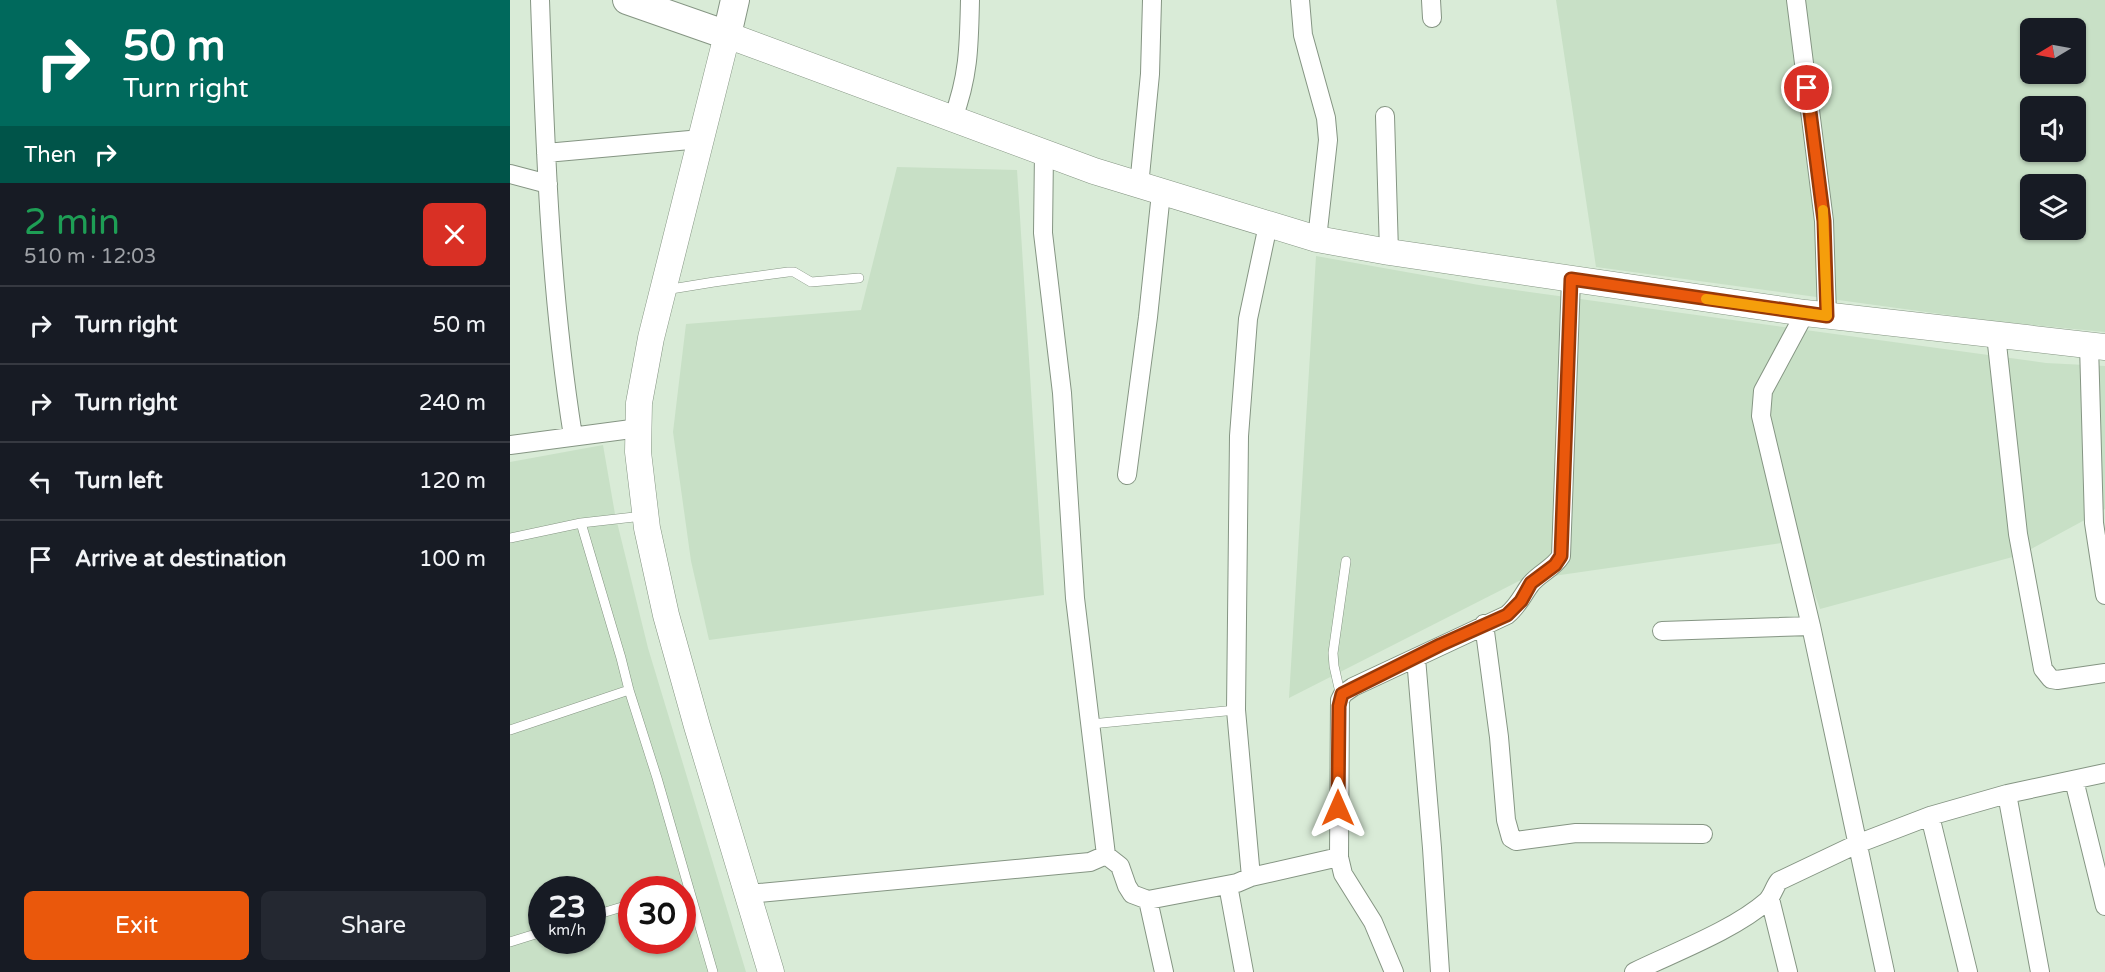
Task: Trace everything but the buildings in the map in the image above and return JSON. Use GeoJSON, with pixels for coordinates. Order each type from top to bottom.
{"type":"FeatureCollection","features":[{"type":"Feature","properties":{"kind":"main road"},"geometry":{"type":"LineString","coordinates":[[627,0],[731,17]]}},
{"type":"Feature","properties":{"kind":"main road"},"geometry":{"type":"LineString","coordinates":[[678,0],[731,17]]}},
{"type":"Feature","properties":{"kind":"street"},"geometry":{"type":"LineString","coordinates":[[540,0],[548,184],[562,367],[573,436]]}},
{"type":"Feature","properties":{"kind":"street"},"geometry":{"type":"LineString","coordinates":[[953,118],[963,94],[968,65],[970,0]]}},
{"type":"Feature","properties":{"kind":"street"},"geometry":{"type":"LineString","coordinates":[[1127,475],[1148,317],[1152,0]]}},
{"type":"Feature","properties":{"kind":"street"},"geometry":{"type":"LineString","coordinates":[[1300,0],[1303,35],[1326,118],[1328,140],[1317,239]]}},
{"type":"Feature","properties":{"kind":"street"},"geometry":{"type":"LineString","coordinates":[[1796,0],[1824,221],[1816,315],[1763,391],[1761,416],[1811,626],[1885,972]]}},
{"type":"Feature","properties":{"kind":"street"},"geometry":{"type":"LineString","coordinates":[[771,972],[666,615],[645,516],[638,452],[639,403],[651,338],[731,17],[953,118],[1044,153],[1150,189],[1317,239],[1389,252],[1816,315],[2097,346],[2094,523],[2105,595]]}},
{"type":"Feature","properties":{"kind":"street"},"geometry":{"type":"LineString","coordinates":[[1385,116],[1389,252]]}},
{"type":"Feature","properties":{"kind":"street"},"geometry":{"type":"LineString","coordinates":[[546,153],[701,139]]}},
{"type":"Feature","properties":{"kind":"street"},"geometry":{"type":"LineString","coordinates":[[1044,153],[1043,233],[1062,393],[1075,598],[1106,855],[1120,866],[1132,894],[1148,900],[1228,885],[1251,877],[1339,857]]}},
{"type":"Feature","properties":{"kind":"street"},"geometry":{"type":"LineString","coordinates":[[510,174],[548,184]]}},
{"type":"Feature","properties":{"kind":"street"},"geometry":{"type":"LineString","coordinates":[[1251,877],[1236,710],[1240,424],[1248,319],[1268,225]]}},
{"type":"Feature","properties":{"kind":"street"},"geometry":{"type":"LineString","coordinates":[[1394,972],[1373,922],[1343,874],[1339,857],[1339,706],[1341,698],[1346,691],[1507,615],[1514,609],[1531,583],[1555,565],[1561,556],[1571,279]]}},
{"type":"Feature","properties":{"kind":"street"},"geometry":{"type":"LineString","coordinates":[[1996,335],[2018,534],[2043,669],[2051,679],[2057,680],[2105,673]]}},
{"type":"Feature","properties":{"kind":"street"},"geometry":{"type":"LineString","coordinates":[[510,445],[639,428]]}},
{"type":"Feature","properties":{"kind":"street"},"geometry":{"type":"LineString","coordinates":[[1484,624],[1510,838],[1516,841],[1576,833],[1703,834]]}},
{"type":"Feature","properties":{"kind":"street"},"geometry":{"type":"LineString","coordinates":[[1662,631],[1811,626]]}},
{"type":"Feature","properties":{"kind":"street"},"geometry":{"type":"LineString","coordinates":[[1416,658],[1440,972]]}},
{"type":"Feature","properties":{"kind":"street"},"geometry":{"type":"LineString","coordinates":[[1634,972],[1742,920],[1770,898],[1779,881],[1857,844],[1930,816],[2007,794],[2105,773]]}},
{"type":"Feature","properties":{"kind":"street"},"geometry":{"type":"LineString","coordinates":[[2074,780],[2105,906]]}},
{"type":"Feature","properties":{"kind":"street"},"geometry":{"type":"LineString","coordinates":[[2007,794],[2040,972]]}},
{"type":"Feature","properties":{"kind":"street"},"geometry":{"type":"LineString","coordinates":[[1930,816],[1968,972]]}},
{"type":"Feature","properties":{"kind":"street"},"geometry":{"type":"LineString","coordinates":[[748,894],[1090,862],[1106,855]]}},
{"type":"Feature","properties":{"kind":"street"},"geometry":{"type":"LineString","coordinates":[[1228,885],[1244,972]]}},
{"type":"Feature","properties":{"kind":"street"},"geometry":{"type":"LineString","coordinates":[[1770,898],[1788,972]]}},
{"type":"Feature","properties":{"kind":"street"},"geometry":{"type":"LineString","coordinates":[[1148,900],[1164,972]]}},
{"type":"Feature","properties":{"kind":"lane"},"geometry":{"type":"LineString","coordinates":[[663,291],[794,272],[811,282],[859,278]]}},
{"type":"Feature","properties":{"kind":"lane"},"geometry":{"type":"LineString","coordinates":[[510,537],[581,523],[645,516]]}},
{"type":"Feature","properties":{"kind":"lane"},"geometry":{"type":"LineString","coordinates":[[581,523],[684,876]]}},
{"type":"Feature","properties":{"kind":"lane"},"geometry":{"type":"LineString","coordinates":[[1341,698],[1334,652],[1346,561]]}},
{"type":"Feature","properties":{"kind":"lane"},"geometry":{"type":"LineString","coordinates":[[510,730],[629,690]]}},
{"type":"Feature","properties":{"kind":"lane"},"geometry":{"type":"LineString","coordinates":[[1090,724],[1236,710]]}},
{"type":"Feature","properties":{"kind":"lane"},"geometry":{"type":"LineString","coordinates":[[696,916],[713,972]]}},
{"type":"Feature","properties":{"kind":"lane"},"geometry":{"type":"LineString","coordinates":[[510,942],[528,936]]}},
{"type":"Feature","properties":{"kind":"shaded area"},"geometry":{"type":"Polygon","coordinates":[[[1556,0],[2105,0],[2105,332],[1992,321],[1596,267],[1556,0]]]}},
{"type":"Feature","properties":{"kind":"shaded area"},"geometry":{"type":"Polygon","coordinates":[[[897,167],[1017,170],[1044,595],[709,640],[691,561],[673,432],[686,324],[861,310],[897,167]]]}},
{"type":"Feature","properties":{"kind":"shaded area"},"geometry":{"type":"Polygon","coordinates":[[[1316,256],[1479,285],[2046,363],[2105,366],[2105,509],[2020,555],[1820,609],[1796,541],[1519,581],[1289,698],[1316,256]]]}},
{"type":"Feature","properties":{"kind":"shaded area"},"geometry":{"type":"Polygon","coordinates":[[[603,445],[615,514],[648,648],[746,972],[510,972],[510,462],[603,445]]]}},
{"type":"Feature","properties":{"kind":"slow traffic"},"geometry":{"type":"LineString","coordinates":[[1706,299],[1827,316],[1823,210]]}},
{"type":"Feature","properties":{"kind":"route"},"geometry":{"type":"LineString","coordinates":[[1338,808],[1339,706],[1342,694],[1440,645],[1507,615],[1521,601],[1531,583],[1555,565],[1561,556],[1571,279],[1827,316],[1824,221],[1807,88]]}}]}
